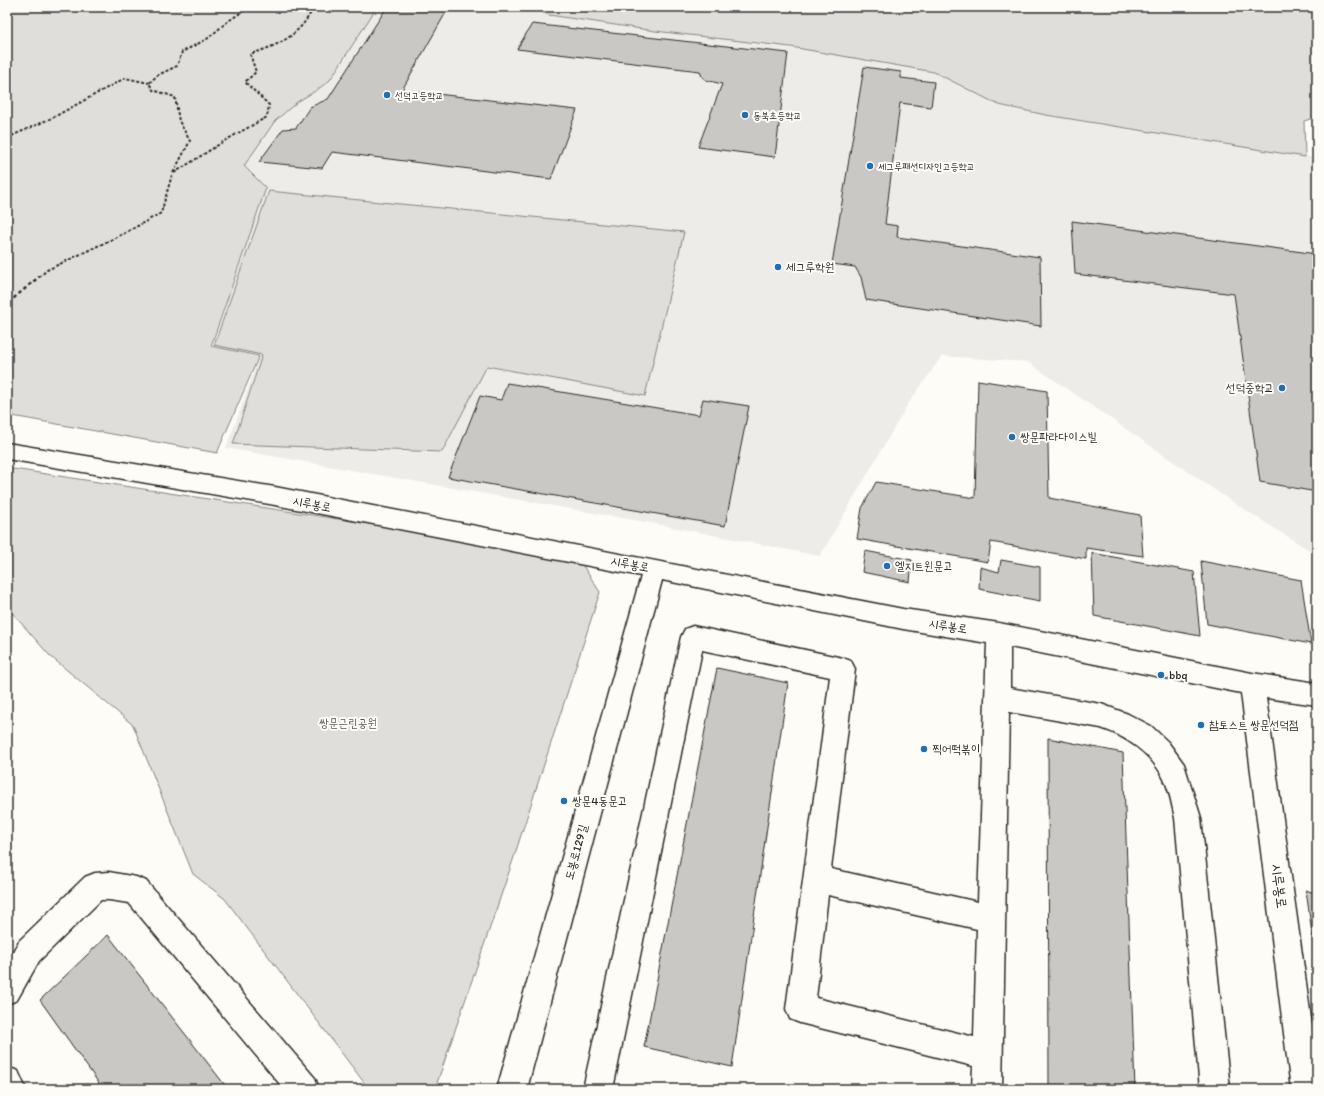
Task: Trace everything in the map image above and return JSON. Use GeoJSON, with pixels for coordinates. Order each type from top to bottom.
{"type":"FeatureCollection","features":[{"type":"Feature","properties":{"kind":"street","name":"시루봉로"},"geometry":{"type":"LineString","coordinates":[[7,451],[283,498],[654,569],[903,619],[999,634],[1252,684],[1317,694]]}},
{"type":"Feature","properties":{"kind":"street","name":"도봉로129길"},"geometry":{"type":"LineString","coordinates":[[512,1089],[654,569]]}},
{"type":"Feature","properties":{"kind":"street"},"geometry":{"type":"LineString","coordinates":[[987,1089],[999,634]]}},
{"type":"Feature","properties":{"kind":"street"},"geometry":{"type":"LineString","coordinates":[[598,1089],[693,637],[843,669],[800,1009],[988,1055]]}},
{"type":"Feature","properties":{"kind":"street","name":"시루봉로"},"geometry":{"type":"LineString","coordinates":[[1252,684],[1306,1089]]}},
{"type":"Feature","properties":{"kind":"street"},"geometry":{"type":"LineString","coordinates":[[998,698],[1102,716],[1119,722],[1142,736],[1159,751],[1175,773],[1188,818],[1215,1089]]}},
{"type":"Feature","properties":{"kind":"street"},"geometry":{"type":"LineString","coordinates":[[816,879],[992,919]]}},
{"type":"Feature","properties":{"kind":"street"},"geometry":{"type":"LineString","coordinates":[[7,990],[29,951],[95,887],[109,886],[136,891],[304,1089]]}},
{"type":"Feature","properties":{"kind":"street"},"geometry":{"type":"LineString","coordinates":[[7,1082],[11,1089]]}},
{"type":"Feature","properties":{"kind":"path"},"geometry":{"type":"LineString","coordinates":[[149,84],[158,75],[177,66],[182,52],[207,39],[227,22],[249,7]]}},
{"type":"Feature","properties":{"kind":"path"},"geometry":{"type":"LineString","coordinates":[[172,175],[220,144],[267,117],[269,105],[245,82],[256,72],[250,54],[273,48],[292,36],[302,27],[314,7]]}},
{"type":"Feature","properties":{"kind":"path"},"geometry":{"type":"LineString","coordinates":[[7,138],[54,117],[125,78],[149,84],[153,90],[175,97],[179,121],[190,142],[172,175],[161,213],[124,234],[47,270],[14,298],[7,299]]}},
{"type":"Feature","properties":{"kind":"shaded area","name":"세그루학원"},"geometry":{"type":"Polygon","coordinates":[[[377,7],[529,7],[549,15],[655,31],[821,51],[934,72],[999,105],[1046,115],[1317,158],[1317,555],[1231,501],[1028,362],[942,356],[908,404],[820,556],[662,525],[226,448],[260,355],[212,346],[266,188],[244,166],[275,121],[297,102],[330,80],[377,7]]]}},
{"type":"Feature","properties":{"kind":"green space"},"geometry":{"type":"Polygon","coordinates":[[[7,7],[377,7],[330,80],[297,102],[275,121],[244,166],[266,188],[211,346],[259,356],[217,453],[7,415],[7,7]]]}},
{"type":"Feature","properties":{"kind":"green space"},"geometry":{"type":"Polygon","coordinates":[[[529,7],[1317,7],[1317,117],[1304,121],[1305,157],[1046,115],[999,105],[934,72],[791,47],[655,31],[549,15],[529,7]]]}},
{"type":"Feature","properties":{"kind":"green space"},"geometry":{"type":"Polygon","coordinates":[[[269,191],[684,232],[645,396],[487,366],[442,452],[233,444],[262,355],[214,345],[269,191]]]}},
{"type":"Feature","properties":{"kind":"green space","name":"쌍문근린공원"},"geometry":{"type":"Polygon","coordinates":[[[7,468],[468,539],[580,561],[600,592],[512,863],[435,1089],[369,1089],[225,899],[193,874],[133,725],[50,656],[7,607],[7,468]]]}},
{"type":"Feature","properties":{"kind":"building","name":"선덕고등학교"},"geometry":{"type":"Polygon","coordinates":[[[387,7],[449,7],[402,90],[577,110],[551,179],[332,152],[322,168],[259,162],[283,129],[296,128],[310,107],[328,99],[387,7]]]}},
{"type":"Feature","properties":{"kind":"building","name":"동북초등학교"},"geometry":{"type":"Polygon","coordinates":[[[532,24],[788,53],[775,157],[698,147],[722,84],[706,80],[702,77],[700,71],[517,49],[532,24]]]}},
{"type":"Feature","properties":{"kind":"building","name":"세그루패션디자인고등학교"},"geometry":{"type":"Polygon","coordinates":[[[864,67],[901,72],[901,78],[934,82],[931,107],[900,103],[885,224],[898,226],[897,237],[1040,257],[1041,326],[866,300],[861,277],[855,267],[832,264],[864,67]]]}},
{"type":"Feature","properties":{"kind":"building","name":"선덕중학교"},"geometry":{"type":"Polygon","coordinates":[[[1072,221],[1317,254],[1317,492],[1260,482],[1234,294],[1075,274],[1072,221]]]}},
{"type":"Feature","properties":{"kind":"building","name":"쌍문파라다이스빌"},"geometry":{"type":"Polygon","coordinates":[[[978,380],[1047,391],[1049,498],[1140,515],[1143,556],[1086,548],[1086,559],[991,542],[988,562],[857,539],[862,508],[876,482],[975,498],[978,380]]]}},
{"type":"Feature","properties":{"kind":"building"},"geometry":{"type":"Polygon","coordinates":[[[507,383],[699,415],[703,399],[749,406],[725,526],[448,477],[480,396],[501,400],[507,383]]]}},
{"type":"Feature","properties":{"kind":"building","name":"엘지트윈문고"},"geometry":{"type":"Polygon","coordinates":[[[865,551],[912,560],[910,582],[862,572],[865,551]]]}},
{"type":"Feature","properties":{"kind":"building"},"geometry":{"type":"Polygon","coordinates":[[[1092,553],[1194,572],[1200,636],[1094,616],[1092,553]]]}},
{"type":"Feature","properties":{"kind":"building"},"geometry":{"type":"Polygon","coordinates":[[[1001,560],[1040,567],[1040,601],[979,589],[980,567],[999,572],[1001,560]]]}},
{"type":"Feature","properties":{"kind":"building"},"geometry":{"type":"Polygon","coordinates":[[[1201,561],[1301,580],[1311,644],[1207,624],[1201,561]]]}},
{"type":"Feature","properties":{"kind":"building"},"geometry":{"type":"Polygon","coordinates":[[[717,668],[788,683],[732,1067],[644,1047],[717,668]]]}},
{"type":"Feature","properties":{"kind":"building"},"geometry":{"type":"Polygon","coordinates":[[[1048,738],[1123,753],[1135,1089],[1049,1089],[1048,738]]]}},
{"type":"Feature","properties":{"kind":"building"},"geometry":{"type":"Polygon","coordinates":[[[1306,890],[1317,894],[1317,970],[1306,890]]]}},
{"type":"Feature","properties":{"kind":"building"},"geometry":{"type":"Polygon","coordinates":[[[108,935],[228,1089],[103,1089],[40,1000],[108,935]]]}},
{"type":"Feature","properties":{"kind":"place","name":"선덕고등학교"},"geometry":{"type":"Point","coordinates":[387,95]}},
{"type":"Feature","properties":{"kind":"place","name":"동북초등학교"},"geometry":{"type":"Point","coordinates":[745,115]}},
{"type":"Feature","properties":{"kind":"place","name":"세그루패션디자인고등학교"},"geometry":{"type":"Point","coordinates":[870,166]}},
{"type":"Feature","properties":{"kind":"place","name":"세그루학원"},"geometry":{"type":"Point","coordinates":[778,267]}},
{"type":"Feature","properties":{"kind":"place","name":"선덕중학교"},"geometry":{"type":"Point","coordinates":[1282,388]}},
{"type":"Feature","properties":{"kind":"place","name":"쌍문파라다이스빌"},"geometry":{"type":"Point","coordinates":[1012,437]}},
{"type":"Feature","properties":{"kind":"place","name":"엘지트윈문고"},"geometry":{"type":"Point","coordinates":[887,566]}},
{"type":"Feature","properties":{"kind":"place","name":"bbq"},"geometry":{"type":"Point","coordinates":[1161,675]}},
{"type":"Feature","properties":{"kind":"place","name":"참토스트 쌍문선덕점"},"geometry":{"type":"Point","coordinates":[1201,725]}},
{"type":"Feature","properties":{"kind":"place","name":"찍어떡볶이"},"geometry":{"type":"Point","coordinates":[924,749]}},
{"type":"Feature","properties":{"kind":"place","name":"쌍문4동문고"},"geometry":{"type":"Point","coordinates":[564,801]}}]}
